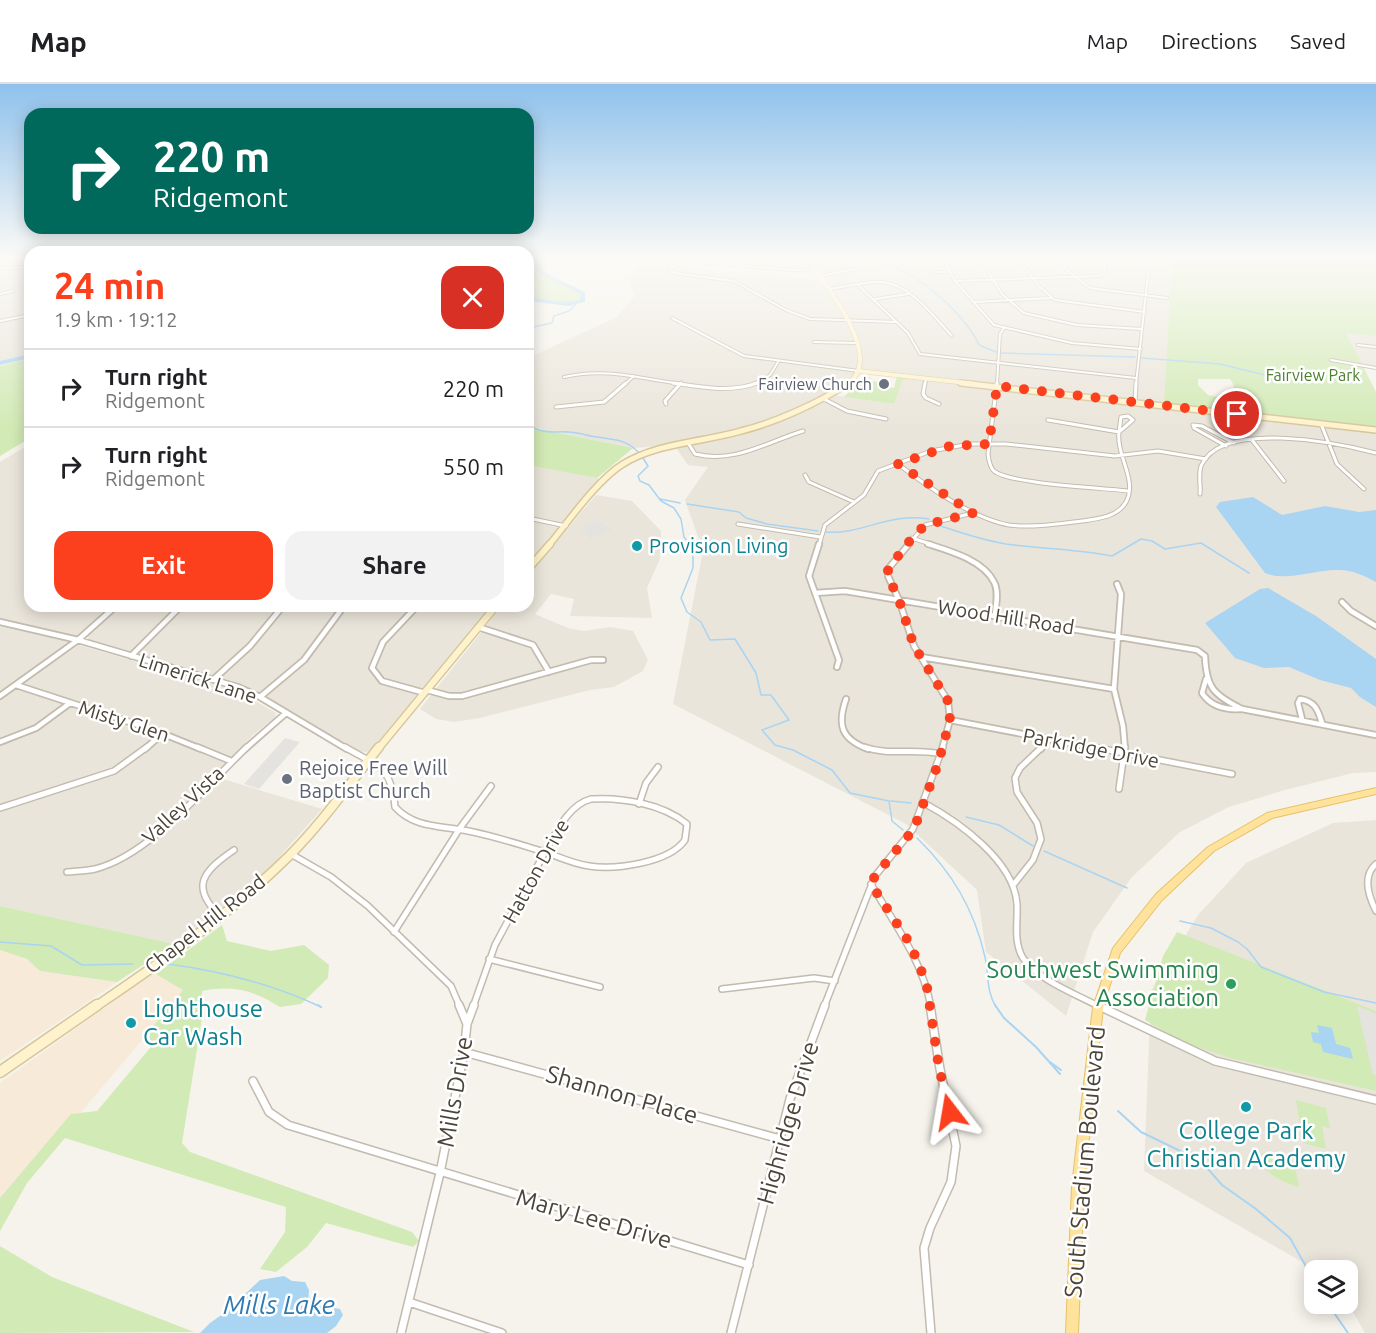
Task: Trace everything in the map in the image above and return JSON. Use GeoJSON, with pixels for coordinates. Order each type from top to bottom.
{"type":"FeatureCollection","features":[{"type":"Feature","properties":{"kind":"main road","name":"South Stadium Boulevard"},"geometry":{"type":"LineString","coordinates":[[1072,1333],[1078,1186],[1098,1006],[1116,951],[1159,897],[1211,849],[1270,815],[1376,791]]}},
{"type":"Feature","properties":{"kind":"street"},"geometry":{"type":"LineString","coordinates":[[795,314],[823,321],[897,322]]}},
{"type":"Feature","properties":{"kind":"street"},"geometry":{"type":"LineString","coordinates":[[534,562],[606,477],[631,459],[644,453],[743,431],[824,399],[845,388],[859,371],[862,357],[844,314]]}},
{"type":"Feature","properties":{"kind":"street"},"geometry":{"type":"LineString","coordinates":[[889,314],[908,333],[920,354],[1136,378]]}},
{"type":"Feature","properties":{"kind":"street"},"geometry":{"type":"LineString","coordinates":[[929,314],[952,336]]}},
{"type":"Feature","properties":{"kind":"street"},"geometry":{"type":"LineString","coordinates":[[984,314],[991,323],[1004,328],[1072,343],[1141,349]]}},
{"type":"Feature","properties":{"kind":"street"},"geometry":{"type":"LineString","coordinates":[[1029,314],[1061,322],[1143,329]]}},
{"type":"Feature","properties":{"kind":"street"},"geometry":{"type":"LineString","coordinates":[[1135,402],[1145,314]]}},
{"type":"Feature","properties":{"kind":"street"},"geometry":{"type":"LineString","coordinates":[[0,321],[24,316]]}},
{"type":"Feature","properties":{"kind":"street"},"geometry":{"type":"LineString","coordinates":[[672,318],[744,356],[778,362],[1376,430]]}},
{"type":"Feature","properties":{"kind":"street"},"geometry":{"type":"LineString","coordinates":[[1004,328],[1000,334],[997,386],[989,444],[989,464],[992,469],[1009,478],[1129,491]]}},
{"type":"Feature","properties":{"kind":"street"},"geometry":{"type":"LineString","coordinates":[[814,342],[856,344]]}},
{"type":"Feature","properties":{"kind":"street"},"geometry":{"type":"LineString","coordinates":[[1358,345],[1376,347]]}},
{"type":"Feature","properties":{"kind":"street"},"geometry":{"type":"LineString","coordinates":[[1331,360],[1376,369]]}},
{"type":"Feature","properties":{"kind":"street"},"geometry":{"type":"LineString","coordinates":[[564,377],[598,374],[634,376],[723,388],[752,385],[767,379],[778,362]]}},
{"type":"Feature","properties":{"kind":"street"},"geometry":{"type":"LineString","coordinates":[[556,407],[604,402],[634,376]]}},
{"type":"Feature","properties":{"kind":"street"},"geometry":{"type":"LineString","coordinates":[[926,379],[923,394],[926,398],[939,404]]}},
{"type":"Feature","properties":{"kind":"street"},"geometry":{"type":"LineString","coordinates":[[666,404],[665,401],[681,383]]}},
{"type":"Feature","properties":{"kind":"street"},"geometry":{"type":"LineString","coordinates":[[824,399],[847,411],[886,419]]}},
{"type":"Feature","properties":{"kind":"street"},"geometry":{"type":"LineString","coordinates":[[898,464],[973,513],[999,524],[1023,527],[1100,519],[1122,508],[1128,500],[1129,471],[1118,442],[1120,432],[1121,417],[1131,417],[1131,423],[1120,432],[1048,420]]}},
{"type":"Feature","properties":{"kind":"street"},"geometry":{"type":"LineString","coordinates":[[1321,424],[1338,464],[1364,489]]}},
{"type":"Feature","properties":{"kind":"street"},"geometry":{"type":"LineString","coordinates":[[1226,446],[1194,428],[1193,425],[1202,426],[1234,443]]}},
{"type":"Feature","properties":{"kind":"street"},"geometry":{"type":"LineString","coordinates":[[688,443],[695,454],[716,457],[755,450],[803,431]]}},
{"type":"Feature","properties":{"kind":"street"},"geometry":{"type":"LineString","coordinates":[[1200,494],[1198,477],[1206,459],[1234,443],[1290,438],[1350,445],[1376,453]]}},
{"type":"Feature","properties":{"kind":"street"},"geometry":{"type":"LineString","coordinates":[[1252,440],[1284,481]]}},
{"type":"Feature","properties":{"kind":"street"},"geometry":{"type":"LineString","coordinates":[[837,667],[839,660],[809,576],[825,525],[864,495],[878,471],[950,446],[989,444],[1123,456],[1158,451],[1206,459]]}},
{"type":"Feature","properties":{"kind":"street"},"geometry":{"type":"LineString","coordinates":[[805,475],[809,482],[854,502]]}},
{"type":"Feature","properties":{"kind":"street"},"geometry":{"type":"LineString","coordinates":[[950,720],[948,701],[920,657],[908,633],[899,600],[888,576],[888,569],[912,538],[929,523],[973,513]]}},
{"type":"Feature","properties":{"kind":"street"},"geometry":{"type":"LineString","coordinates":[[534,519],[566,526]]}},
{"type":"Feature","properties":{"kind":"street"},"geometry":{"type":"LineString","coordinates":[[738,524],[820,537]]}},
{"type":"Feature","properties":{"kind":"street"},"geometry":{"type":"LineString","coordinates":[[912,538],[974,563],[989,575],[996,589],[995,615]]}},
{"type":"Feature","properties":{"kind":"street"},"geometry":{"type":"LineString","coordinates":[[1118,584],[1121,594],[1114,689],[1124,726],[1125,754],[1119,789]]}},
{"type":"Feature","properties":{"kind":"street","name":"Wood Hill Road"},"geometry":{"type":"LineString","coordinates":[[815,593],[838,591],[1161,643],[1204,653],[1206,679]]}},
{"type":"Feature","properties":{"kind":"street"},"geometry":{"type":"LineString","coordinates":[[1342,602],[1351,611],[1376,626]]}},
{"type":"Feature","properties":{"kind":"street"},"geometry":{"type":"LineString","coordinates":[[0,696],[78,640],[109,612]]}},
{"type":"Feature","properties":{"kind":"street"},"geometry":{"type":"LineString","coordinates":[[131,656],[175,612]]}},
{"type":"Feature","properties":{"kind":"street"},"geometry":{"type":"LineString","coordinates":[[213,680],[250,646],[278,612]]}},
{"type":"Feature","properties":{"kind":"street"},"geometry":{"type":"LineString","coordinates":[[260,697],[304,660],[340,612]]}},
{"type":"Feature","properties":{"kind":"street"},"geometry":{"type":"LineString","coordinates":[[411,612],[381,644],[373,658],[372,668],[382,681],[449,696],[462,696],[591,660],[603,660]]}},
{"type":"Feature","properties":{"kind":"street","name":"Chapel Hill Road"},"geometry":{"type":"LineString","coordinates":[[0,1072],[221,917],[261,884],[291,854],[491,612]]}},
{"type":"Feature","properties":{"kind":"street","name":"Limerick Lane"},"geometry":{"type":"LineString","coordinates":[[0,622],[78,640],[213,680],[260,697],[366,763],[386,772],[390,777],[395,807],[409,821],[460,828],[591,866],[605,867],[633,864],[673,854],[684,844],[688,833]]}},
{"type":"Feature","properties":{"kind":"street"},"geometry":{"type":"LineString","coordinates":[[478,627],[533,645],[549,672]]}},
{"type":"Feature","properties":{"kind":"street"},"geometry":{"type":"LineString","coordinates":[[920,657],[1114,689]]}},
{"type":"Feature","properties":{"kind":"street"},"geometry":{"type":"LineString","coordinates":[[1206,679],[1214,690],[1228,702],[1242,709]]}},
{"type":"Feature","properties":{"kind":"street"},"geometry":{"type":"LineString","coordinates":[[1206,679],[1202,693],[1209,702],[1225,709],[1242,709],[1302,719],[1376,735]]}},
{"type":"Feature","properties":{"kind":"street","name":"Misty Glen"},"geometry":{"type":"LineString","coordinates":[[16,686],[164,733],[231,761]]}},
{"type":"Feature","properties":{"kind":"street"},"geometry":{"type":"LineString","coordinates":[[846,699],[840,716],[840,728],[842,733],[854,743],[885,751],[916,750],[941,754]]}},
{"type":"Feature","properties":{"kind":"street"},"geometry":{"type":"LineString","coordinates":[[1302,719],[1298,703],[1300,699],[1314,702],[1322,723]]}},
{"type":"Feature","properties":{"kind":"street"},"geometry":{"type":"LineString","coordinates":[[0,742],[36,728],[70,703]]}},
{"type":"Feature","properties":{"kind":"street","name":"Valley Vista"},"geometry":{"type":"LineString","coordinates":[[67,872],[88,871],[118,858],[148,840],[179,814],[261,731],[286,713]]}},
{"type":"Feature","properties":{"kind":"street","name":"Parkridge Drive"},"geometry":{"type":"LineString","coordinates":[[950,720],[1232,774]]}},
{"type":"Feature","properties":{"kind":"street","name":"Highridge Drive"},"geometry":{"type":"LineString","coordinates":[[731,1333],[799,1072],[871,884],[875,876],[908,838],[924,803],[950,720]]}},
{"type":"Feature","properties":{"kind":"street"},"geometry":{"type":"LineString","coordinates":[[0,808],[114,771],[138,756],[164,733]]}},
{"type":"Feature","properties":{"kind":"street"},"geometry":{"type":"LineString","coordinates":[[1014,884],[1027,869],[1040,847],[1040,832],[1019,796],[1014,784],[1015,776],[1020,768],[1042,750],[1047,740]]}},
{"type":"Feature","properties":{"kind":"street"},"geometry":{"type":"LineString","coordinates":[[639,804],[646,783],[658,767]]}},
{"type":"Feature","properties":{"kind":"street"},"geometry":{"type":"LineString","coordinates":[[394,932],[460,828],[491,786]]}},
{"type":"Feature","properties":{"kind":"street","name":"Hatton Drive"},"geometry":{"type":"LineString","coordinates":[[467,1024],[489,959],[545,852],[577,804],[602,799],[639,804],[676,814],[687,824],[688,833]]}},
{"type":"Feature","properties":{"kind":"street"},"geometry":{"type":"LineString","coordinates":[[924,803],[949,817],[1001,864],[1014,884],[1017,904],[1017,942],[1023,958],[1038,973],[1124,1020],[1215,1060],[1376,1100]]}},
{"type":"Feature","properties":{"kind":"street"},"geometry":{"type":"LineString","coordinates":[[221,917],[208,905],[201,894],[200,885],[209,870],[234,850]]}},
{"type":"Feature","properties":{"kind":"street","name":"Mills Drive"},"geometry":{"type":"LineString","coordinates":[[291,854],[311,863],[336,880],[451,986],[467,1024],[464,1052],[440,1173],[401,1333]]}},
{"type":"Feature","properties":{"kind":"street"},"geometry":{"type":"LineString","coordinates":[[1376,864],[1369,868],[1367,873],[1372,904],[1376,911]]}},
{"type":"Feature","properties":{"kind":"street"},"geometry":{"type":"LineString","coordinates":[[871,884],[909,942],[927,987],[939,1068],[955,1134],[954,1171],[924,1248],[931,1333]]}},
{"type":"Feature","properties":{"kind":"street"},"geometry":{"type":"LineString","coordinates":[[489,959],[600,987]]}},
{"type":"Feature","properties":{"kind":"street"},"geometry":{"type":"LineString","coordinates":[[722,989],[814,978],[835,981]]}},
{"type":"Feature","properties":{"kind":"street","name":"Shannon Place"},"geometry":{"type":"LineString","coordinates":[[464,1052],[780,1139]]}},
{"type":"Feature","properties":{"kind":"street","name":"Mary Lee Drive"},"geometry":{"type":"LineString","coordinates":[[253,1081],[265,1111],[279,1121],[440,1173],[749,1265]]}},
{"type":"Feature","properties":{"kind":"street"},"geometry":{"type":"LineString","coordinates":[[409,1302],[502,1333]]}},
{"type":"Feature","properties":{"kind":"shaded area"},"geometry":{"type":"Polygon","coordinates":[[[0,314],[24,314],[24,355],[0,361],[0,314]]]}},
{"type":"Feature","properties":{"kind":"shaded area"},"geometry":{"type":"Polygon","coordinates":[[[619,314],[1169,314],[1164,406],[1376,431],[1376,772],[1353,773],[1229,807],[1180,832],[1132,877],[1093,932],[1066,1016],[986,952],[977,890],[906,824],[673,704],[703,551],[685,500],[708,467],[688,465],[674,445],[633,448],[534,428],[534,355],[619,314]],[[859,371],[833,395],[894,404],[903,376],[859,371]]]}},
{"type":"Feature","properties":{"kind":"shaded area"},"geometry":{"type":"Polygon","coordinates":[[[1346,333],[1376,336],[1376,368],[1363,367],[1346,333]]]}},
{"type":"Feature","properties":{"kind":"shaded area"},"geometry":{"type":"Polygon","coordinates":[[[24,448],[24,612],[105,612],[67,645],[0,693],[0,462],[24,448]]]}},
{"type":"Feature","properties":{"kind":"shaded area"},"geometry":{"type":"Polygon","coordinates":[[[534,466],[601,479],[565,521],[558,523],[534,517],[534,466]]]}},
{"type":"Feature","properties":{"kind":"shaded area"},"geometry":{"type":"Polygon","coordinates":[[[596,495],[632,501],[661,531],[660,559],[647,588],[652,618],[570,616],[574,599],[551,594],[535,614],[568,628],[584,631],[610,627],[633,631],[648,660],[643,671],[614,687],[590,690],[480,718],[454,722],[436,719],[420,709],[497,612],[534,612],[534,567],[596,495]]]}},
{"type":"Feature","properties":{"kind":"shaded area"},"geometry":{"type":"Polygon","coordinates":[[[597,520],[612,530],[591,539],[581,530],[583,529],[581,527],[597,520]]]}},
{"type":"Feature","properties":{"kind":"shaded area"},"geometry":{"type":"Polygon","coordinates":[[[534,522],[559,528],[534,558],[534,522]]]}},
{"type":"Feature","properties":{"kind":"shaded area"},"geometry":{"type":"Polygon","coordinates":[[[114,612],[488,612],[371,751],[366,752],[357,751],[242,684],[88,639],[89,635],[114,612]]]}},
{"type":"Feature","properties":{"kind":"shaded area"},"geometry":{"type":"Polygon","coordinates":[[[79,645],[239,692],[276,713],[274,718],[253,735],[213,776],[322,809],[259,880],[223,910],[175,944],[0,906],[0,699],[79,645]]]}},
{"type":"Feature","properties":{"kind":"shaded area"},"geometry":{"type":"Polygon","coordinates":[[[285,738],[300,742],[259,789],[244,784],[285,738]]]}},
{"type":"Feature","properties":{"kind":"shaded area"},"geometry":{"type":"Polygon","coordinates":[[[1376,820],[1376,1333],[1365,1333],[1354,1314],[1358,1314],[1358,1260],[1304,1260],[1304,1263],[1144,1171],[1151,991],[1198,915],[1246,863],[1333,823],[1376,820]]]}},
{"type":"Feature","properties":{"kind":"shaded area"},"geometry":{"type":"Polygon","coordinates":[[[0,950],[27,959],[40,971],[117,982],[0,1061],[0,950]]]}},
{"type":"Feature","properties":{"kind":"shaded area"},"geometry":{"type":"Polygon","coordinates":[[[156,971],[186,988],[0,1208],[0,1083],[156,971]]]}},
{"type":"Feature","properties":{"kind":"shaded area"},"geometry":{"type":"Polygon","coordinates":[[[1357,1006],[1376,1014],[1376,1075],[1373,1075],[1357,1006]]]}},
{"type":"Feature","properties":{"kind":"green space","name":"Fairview Park"},"geometry":{"type":"Polygon","coordinates":[[[1169,314],[1376,314],[1376,336],[1346,333],[1376,392],[1376,427],[1236,412],[1234,390],[1230,379],[1198,379],[1198,385],[1208,395],[1229,399],[1223,402],[1225,410],[1164,403],[1169,314]]]}},
{"type":"Feature","properties":{"kind":"green space"},"geometry":{"type":"Polygon","coordinates":[[[24,360],[24,442],[0,456],[0,366],[24,360]]]}},
{"type":"Feature","properties":{"kind":"green space"},"geometry":{"type":"Polygon","coordinates":[[[897,376],[904,376],[894,404],[844,397],[864,377],[878,382],[878,386],[894,388],[897,376]]]}},
{"type":"Feature","properties":{"kind":"green space"},"geometry":{"type":"Polygon","coordinates":[[[534,428],[633,448],[597,478],[534,466],[534,428]]]}},
{"type":"Feature","properties":{"kind":"green space"},"geometry":{"type":"Polygon","coordinates":[[[0,906],[175,944],[117,982],[40,971],[27,959],[0,950],[0,906]]]}},
{"type":"Feature","properties":{"kind":"green space"},"geometry":{"type":"Polygon","coordinates":[[[222,925],[227,941],[271,951],[304,945],[329,965],[328,978],[301,1004],[280,1007],[261,996],[242,990],[202,991],[202,1018],[182,1143],[190,1152],[412,1232],[419,1241],[413,1247],[326,1223],[307,1247],[276,1272],[260,1269],[285,1232],[286,1207],[65,1138],[27,1183],[0,1231],[0,1198],[71,1114],[97,1111],[150,1048],[150,1030],[183,990],[156,974],[222,925]]]}},
{"type":"Feature","properties":{"kind":"green space","name":"Southwest Swimming Association"},"geometry":{"type":"Polygon","coordinates":[[[1177,932],[1376,1011],[1376,1091],[1230,1058],[1183,1042],[1145,1020],[1163,956],[1177,932]]]}},
{"type":"Feature","properties":{"kind":"green space"},"geometry":{"type":"Polygon","coordinates":[[[1296,1100],[1326,1108],[1330,1128],[1322,1126],[1326,1149],[1303,1143],[1296,1100]]]}},
{"type":"Feature","properties":{"kind":"green space"},"geometry":{"type":"Polygon","coordinates":[[[1265,1152],[1291,1161],[1296,1171],[1299,1187],[1280,1180],[1265,1169],[1256,1158],[1265,1152]]]}},
{"type":"Feature","properties":{"kind":"green space"},"geometry":{"type":"Polygon","coordinates":[[[0,1246],[52,1277],[194,1332],[0,1333],[0,1246]]]}},
{"type":"Feature","properties":{"kind":"water"},"geometry":{"type":"Polygon","coordinates":[[[1253,497],[1282,515],[1325,506],[1359,512],[1376,510],[1376,582],[1346,570],[1327,570],[1291,576],[1265,573],[1216,507],[1220,502],[1253,497]]]}},
{"type":"Feature","properties":{"kind":"water"},"geometry":{"type":"Polygon","coordinates":[[[1268,588],[1316,616],[1376,659],[1376,707],[1351,688],[1320,680],[1289,667],[1264,668],[1235,658],[1205,623],[1260,589],[1268,588]]]}},
{"type":"Feature","properties":{"kind":"water"},"geometry":{"type":"Polygon","coordinates":[[[1317,1025],[1332,1028],[1336,1044],[1350,1048],[1353,1059],[1323,1052],[1321,1044],[1313,1042],[1311,1032],[1319,1033],[1317,1025]]]}},
{"type":"Feature","properties":{"kind":"water","name":"Mills Lake"},"geometry":{"type":"Polygon","coordinates":[[[284,1276],[292,1281],[305,1282],[309,1290],[308,1303],[340,1309],[343,1315],[336,1326],[327,1333],[200,1333],[260,1280],[284,1276]]]}},
{"type":"Feature","properties":{"kind":"waterway"},"geometry":{"type":"LineString","coordinates":[[534,327],[552,323],[554,316],[559,314]]}},
{"type":"Feature","properties":{"kind":"waterway"},"geometry":{"type":"LineString","coordinates":[[958,314],[979,345],[996,352]]}},
{"type":"Feature","properties":{"kind":"waterway"},"geometry":{"type":"LineString","coordinates":[[1001,353],[1135,357]]}},
{"type":"Feature","properties":{"kind":"waterway"},"geometry":{"type":"LineString","coordinates":[[0,363],[24,357]]}},
{"type":"Feature","properties":{"kind":"waterway"},"geometry":{"type":"LineString","coordinates":[[1142,358],[1220,364],[1273,377]]}},
{"type":"Feature","properties":{"kind":"waterway"},"geometry":{"type":"LineString","coordinates":[[534,427],[543,431],[572,432],[620,441],[630,445],[640,454]]}},
{"type":"Feature","properties":{"kind":"waterway"},"geometry":{"type":"LineString","coordinates":[[643,458],[648,466],[638,476],[640,481],[649,485],[661,501],[674,508],[681,519],[684,537],[693,549],[693,568],[681,598],[687,612],[701,622],[710,640],[735,639],[756,673],[761,695],[771,695],[789,720],[762,730],[775,745],[793,750],[832,770],[850,793],[889,801],[892,821],[903,830]]}},
{"type":"Feature","properties":{"kind":"waterway"},"geometry":{"type":"LineString","coordinates":[[660,499],[680,503]]}},
{"type":"Feature","properties":{"kind":"waterway"},"geometry":{"type":"LineString","coordinates":[[687,504],[739,512],[746,518],[767,524],[818,531]]}},
{"type":"Feature","properties":{"kind":"waterway"},"geometry":{"type":"LineString","coordinates":[[826,532],[851,530],[901,518],[929,519]]}},
{"type":"Feature","properties":{"kind":"waterway"},"geometry":{"type":"LineString","coordinates":[[935,524],[1006,544],[1112,556],[1141,539],[1152,541],[1165,549],[1201,543],[1249,573]]}},
{"type":"Feature","properties":{"kind":"waterway"},"geometry":{"type":"LineString","coordinates":[[891,801],[911,803]]}},
{"type":"Feature","properties":{"kind":"waterway"},"geometry":{"type":"LineString","coordinates":[[966,817],[999,825],[1033,846]]}},
{"type":"Feature","properties":{"kind":"waterway"},"geometry":{"type":"LineString","coordinates":[[917,838],[941,864],[968,907],[980,940],[989,989],[995,1005]]}},
{"type":"Feature","properties":{"kind":"waterway"},"geometry":{"type":"LineString","coordinates":[[1044,851],[1127,888]]}},
{"type":"Feature","properties":{"kind":"waterway"},"geometry":{"type":"LineString","coordinates":[[1180,921],[1211,928],[1238,942],[1247,949],[1261,967],[1324,992],[1376,1003]]}},
{"type":"Feature","properties":{"kind":"waterway"},"geometry":{"type":"LineString","coordinates":[[0,942],[51,946],[82,965],[133,964]]}},
{"type":"Feature","properties":{"kind":"waterway"},"geometry":{"type":"LineString","coordinates":[[168,964],[246,979],[321,1007],[318,1005]]}},
{"type":"Feature","properties":{"kind":"waterway"},"geometry":{"type":"LineString","coordinates":[[995,1005],[1004,1018],[1036,1047],[1060,1074]]}},
{"type":"Feature","properties":{"kind":"waterway"},"geometry":{"type":"LineString","coordinates":[[1050,1062],[1061,1070]]}},
{"type":"Feature","properties":{"kind":"waterway"},"geometry":{"type":"LineString","coordinates":[[1118,1111],[1141,1132],[1201,1161],[1222,1185],[1256,1209],[1290,1238],[1304,1263]]}},
{"type":"Feature","properties":{"kind":"waterway"},"geometry":{"type":"LineString","coordinates":[[1335,1314],[1348,1333]]}},
{"type":"Feature","properties":{"kind":"place","name":"Fairview Church"},"geometry":{"type":"Point","coordinates":[884,384]}},
{"type":"Feature","properties":{"kind":"place","name":"Provision Living"},"geometry":{"type":"Point","coordinates":[637,546]}},
{"type":"Feature","properties":{"kind":"place","name":"Rejoice Free Will Baptist Church"},"geometry":{"type":"Point","coordinates":[287,779]}},
{"type":"Feature","properties":{"kind":"place","name":"Southwest Swimming Association"},"geometry":{"type":"Point","coordinates":[1231,984]}},
{"type":"Feature","properties":{"kind":"place","name":"Lighthouse Car Wash"},"geometry":{"type":"Point","coordinates":[131,1023]}},
{"type":"Feature","properties":{"kind":"place","name":"College Park Christian Academy"},"geometry":{"type":"Point","coordinates":[1246,1107]}},
{"type":"Feature","properties":{"kind":"route"},"geometry":{"type":"LineString","coordinates":[[950,1112],[939,1068],[927,987],[909,942],[871,884],[914,829],[938,764],[950,720],[948,701],[920,657],[908,633],[899,600],[887,573],[889,565],[925,525],[973,513],[898,464],[950,446],[989,444],[997,386],[1237,414]]}}]}
